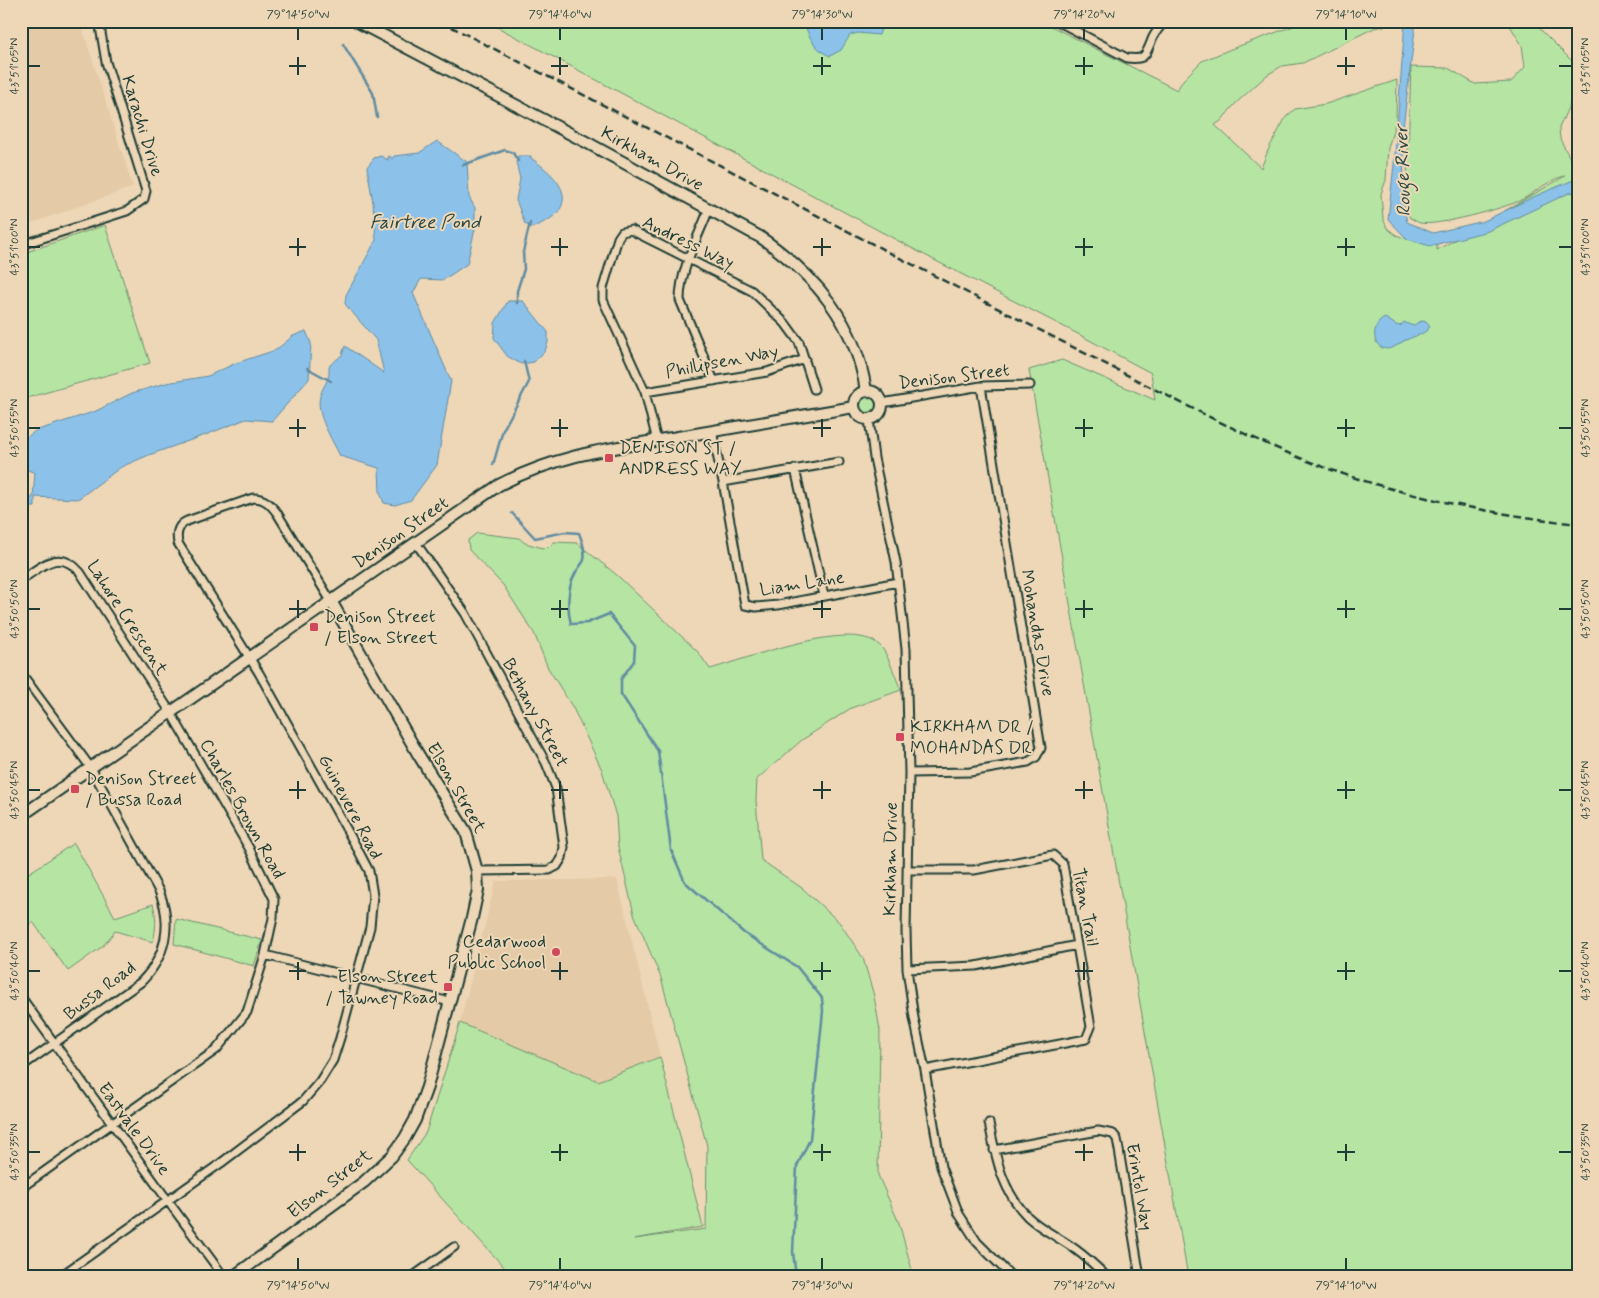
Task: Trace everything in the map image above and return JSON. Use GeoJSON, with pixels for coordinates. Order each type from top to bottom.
{"type":"FeatureCollection","features":[{"type":"Feature","properties":{"kind":"street","name":"Karachi Drive"},"geometry":{"type":"LineString","coordinates":[[21,245],[127,211],[144,199],[146,191],[106,62],[99,21]]}},
{"type":"Feature","properties":{"kind":"street","name":"Kirkham Drive"},"geometry":{"type":"LineString","coordinates":[[356,21],[586,142],[760,237],[776,248],[805,272],[840,318],[855,347],[863,371],[866,391]]}},
{"type":"Feature","properties":{"kind":"street"},"geometry":{"type":"LineString","coordinates":[[1058,21],[1127,58],[1136,59],[1142,58],[1148,51],[1151,41],[1165,21]]}},
{"type":"Feature","properties":{"kind":"street"},"geometry":{"type":"LineString","coordinates":[[709,209],[689,259],[680,288],[680,300],[714,381]]}},
{"type":"Feature","properties":{"kind":"street","name":"Andress Way"},"geometry":{"type":"LineString","coordinates":[[657,441],[645,392],[603,300],[603,288],[618,238],[622,232],[631,230],[752,291],[785,323],[799,342],[814,389]]}},
{"type":"Feature","properties":{"kind":"street","name":"Phillipsen Way"},"geometry":{"type":"LineString","coordinates":[[645,392],[768,372],[805,359]]}},
{"type":"Feature","properties":{"kind":"street","name":"Denison Street"},"geometry":{"type":"LineString","coordinates":[[882,403],[980,386],[1030,385]]}},
{"type":"Feature","properties":{"kind":"street","name":"Mohandas Drive"},"geometry":{"type":"LineString","coordinates":[[909,773],[970,772],[1028,762],[1036,757],[1041,748],[980,386]]}},
{"type":"Feature","properties":{"kind":"street"},"geometry":{"type":"LineString","coordinates":[[870,390],[878,395],[882,403],[880,411],[874,418],[869,419],[860,416],[854,407],[855,399],[858,395],[870,390]]}},
{"type":"Feature","properties":{"kind":"street","name":"Denison Street"},"geometry":{"type":"LineString","coordinates":[[21,816],[499,484],[520,474],[570,457],[854,407]]}},
{"type":"Feature","properties":{"kind":"street","name":"Kirkham Drive"},"geometry":{"type":"LineString","coordinates":[[869,419],[874,458],[898,582],[906,648],[909,773],[907,814],[907,969],[914,1018],[925,1070],[941,1167],[959,1214],[977,1242],[1012,1277]]}},
{"type":"Feature","properties":{"kind":"street"},"geometry":{"type":"LineString","coordinates":[[712,431],[723,482],[839,462]]}},
{"type":"Feature","properties":{"kind":"street"},"geometry":{"type":"LineString","coordinates":[[794,469],[824,596]]}},
{"type":"Feature","properties":{"kind":"street","name":"Liam Lane"},"geometry":{"type":"LineString","coordinates":[[723,482],[745,605],[756,607],[778,605],[898,582]]}},
{"type":"Feature","properties":{"kind":"street","name":"Guinevere Road"},"geometry":{"type":"LineString","coordinates":[[59,1277],[221,1163],[303,1101],[320,1081],[333,1060],[370,927],[373,895],[368,871],[357,848],[250,658],[178,543],[176,535],[182,523],[253,498],[260,498],[266,501],[277,513],[332,601]]}},
{"type":"Feature","properties":{"kind":"street","name":"Bethany Street"},"geometry":{"type":"LineString","coordinates":[[416,543],[465,613],[546,763],[556,788],[564,847],[562,858],[557,866],[549,870],[477,871]]}},
{"type":"Feature","properties":{"kind":"street","name":"Lahore Crescent"},"geometry":{"type":"LineString","coordinates":[[21,580],[47,562],[66,560],[75,566],[171,713]]}},
{"type":"Feature","properties":{"kind":"street","name":"Elson Street"},"geometry":{"type":"LineString","coordinates":[[233,1277],[364,1182],[392,1156],[405,1138],[415,1120],[422,1101],[450,1002],[478,890],[477,871],[466,832],[418,754],[332,601]]}},
{"type":"Feature","properties":{"kind":"street"},"geometry":{"type":"LineString","coordinates":[[21,673],[91,768]]}},
{"type":"Feature","properties":{"kind":"street","name":"Charles Brown Road"},"geometry":{"type":"LineString","coordinates":[[21,1188],[216,1050],[247,1012],[265,955],[273,918],[274,899],[249,848],[171,713]]}},
{"type":"Feature","properties":{"kind":"street","name":"Bussa Road"},"geometry":{"type":"LineString","coordinates":[[21,1067],[147,976],[160,955],[167,931],[166,915],[159,891],[91,768]]}},
{"type":"Feature","properties":{"kind":"street","name":"Titan Trail"},"geometry":{"type":"LineString","coordinates":[[907,870],[974,870],[1053,855],[1063,864],[1091,1027],[1086,1039],[925,1070]]}},
{"type":"Feature","properties":{"kind":"street"},"geometry":{"type":"LineString","coordinates":[[907,969],[976,966],[1078,945]]}},
{"type":"Feature","properties":{"kind":"street"},"geometry":{"type":"LineString","coordinates":[[265,955],[450,1002]]}},
{"type":"Feature","properties":{"kind":"street","name":"Eastvale Drive"},"geometry":{"type":"LineString","coordinates":[[21,997],[224,1277]]}},
{"type":"Feature","properties":{"kind":"street"},"geometry":{"type":"LineString","coordinates":[[989,1123],[997,1166],[1009,1192],[1028,1217],[1055,1238],[1075,1248],[1107,1277]]}},
{"type":"Feature","properties":{"kind":"street","name":"Erintol Way"},"geometry":{"type":"LineString","coordinates":[[994,1150],[1098,1131],[1113,1134],[1117,1139],[1140,1277]]}},
{"type":"Feature","properties":{"kind":"street"},"geometry":{"type":"LineString","coordinates":[[412,1277],[454,1247]]}},
{"type":"Feature","properties":{"kind":"shaded area"},"geometry":{"type":"Polygon","coordinates":[[[21,21],[80,21],[133,187],[21,227],[21,21]]]}},
{"type":"Feature","properties":{"kind":"shaded area","name":"Cedarwood Public School"},"geometry":{"type":"Polygon","coordinates":[[[617,879],[660,1057],[598,1081],[460,1023],[496,881],[617,879]]]}},
{"type":"Feature","properties":{"kind":"green space"},"geometry":{"type":"Polygon","coordinates":[[[486,21],[1041,21],[1177,90],[1183,80],[1202,61],[1307,21],[1401,21],[1401,23],[1374,28],[1303,63],[1282,66],[1267,75],[1215,125],[1261,168],[1269,148],[1286,117],[1295,109],[1326,104],[1397,80],[1396,121],[1388,148],[1386,180],[1381,194],[1383,218],[1387,228],[1396,235],[1407,239],[1431,237],[1437,246],[1437,250],[1565,176],[1548,183],[1521,200],[1486,212],[1455,220],[1428,223],[1420,223],[1410,218],[1406,208],[1411,67],[1448,68],[1475,84],[1511,82],[1525,67],[1522,45],[1507,21],[1532,21],[1578,67],[1578,85],[1559,128],[1560,139],[1573,164],[1578,138],[1578,1277],[1188,1277],[1029,370],[1062,360],[1155,400],[1151,373],[936,261],[486,21]]]}},
{"type":"Feature","properties":{"kind":"green space"},"geometry":{"type":"Polygon","coordinates":[[[105,225],[150,363],[30,397],[21,402],[21,254],[105,225]]]}},
{"type":"Feature","properties":{"kind":"green space"},"geometry":{"type":"Polygon","coordinates":[[[865,397],[871,397],[876,402],[874,411],[865,413],[860,408],[860,402],[865,397]]]}},
{"type":"Feature","properties":{"kind":"green space"},"geometry":{"type":"Polygon","coordinates":[[[477,533],[519,538],[525,543],[543,548],[549,547],[554,542],[577,543],[618,576],[698,652],[710,669],[799,643],[826,638],[849,636],[869,639],[885,652],[901,690],[851,708],[802,740],[757,779],[756,800],[761,860],[802,888],[840,923],[863,958],[874,996],[880,1030],[878,1175],[899,1223],[914,1277],[513,1277],[407,1160],[426,1132],[460,1023],[598,1081],[660,1057],[703,1227],[634,1239],[706,1229],[707,1146],[661,978],[634,914],[618,847],[616,816],[602,770],[573,708],[548,668],[534,633],[503,585],[469,550],[468,540],[477,533]]]}},
{"type":"Feature","properties":{"kind":"green space"},"geometry":{"type":"Polygon","coordinates":[[[74,843],[115,917],[153,904],[156,923],[153,942],[115,931],[103,946],[68,971],[33,922],[21,930],[21,863],[29,873],[74,843]]]}},
{"type":"Feature","properties":{"kind":"green space"},"geometry":{"type":"Polygon","coordinates":[[[176,919],[262,940],[254,966],[174,944],[176,919]]]}},
{"type":"Feature","properties":{"kind":"water"},"geometry":{"type":"Polygon","coordinates":[[[808,21],[832,29],[842,28],[852,21],[878,21],[882,25],[879,35],[858,33],[850,35],[841,50],[830,56],[817,48],[811,40],[805,25],[808,21]]]}},
{"type":"Feature","properties":{"kind":"water","name":"Rouge River"},"geometry":{"type":"Polygon","coordinates":[[[1405,21],[1416,21],[1403,128],[1404,207],[1407,222],[1433,233],[1484,221],[1578,178],[1578,192],[1569,193],[1488,231],[1430,246],[1407,239],[1388,219],[1405,21]]]}},
{"type":"Feature","properties":{"kind":"water","name":"Fairtree Pond"},"geometry":{"type":"Polygon","coordinates":[[[437,141],[467,162],[469,197],[475,208],[475,229],[467,264],[443,280],[421,279],[413,293],[451,381],[437,465],[411,500],[395,505],[384,503],[380,493],[379,468],[340,456],[322,419],[319,403],[329,376],[329,366],[342,355],[345,346],[384,373],[376,340],[345,304],[346,295],[376,240],[373,203],[367,167],[374,158],[381,156],[388,160],[390,156],[392,159],[394,156],[419,153],[437,141]]]}},
{"type":"Feature","properties":{"kind":"water"},"geometry":{"type":"Polygon","coordinates":[[[518,156],[531,156],[556,180],[561,187],[563,195],[563,203],[559,211],[546,221],[532,228],[525,224],[516,200],[520,179],[516,162],[518,156]]]}},
{"type":"Feature","properties":{"kind":"water"},"geometry":{"type":"Polygon","coordinates":[[[508,301],[523,301],[548,332],[548,342],[545,351],[534,362],[521,364],[507,356],[494,338],[495,323],[508,301]]]}},
{"type":"Feature","properties":{"kind":"water"},"geometry":{"type":"Polygon","coordinates":[[[1385,318],[1400,326],[1404,322],[1413,325],[1423,321],[1428,323],[1430,327],[1422,334],[1386,349],[1380,347],[1375,338],[1376,326],[1385,318]]]}},
{"type":"Feature","properties":{"kind":"water"},"geometry":{"type":"Polygon","coordinates":[[[306,331],[311,343],[309,379],[272,421],[246,419],[121,467],[78,499],[35,497],[35,507],[30,507],[27,501],[33,497],[35,473],[21,467],[21,442],[35,431],[96,411],[132,393],[166,383],[208,376],[236,363],[276,350],[293,336],[306,331]]]}},
{"type":"Feature","properties":{"kind":"waterway"},"geometry":{"type":"LineString","coordinates":[[343,44],[373,93],[377,117]]}},
{"type":"Feature","properties":{"kind":"waterway"},"geometry":{"type":"LineString","coordinates":[[463,165],[505,150],[513,153],[518,161]]}},
{"type":"Feature","properties":{"kind":"waterway"},"geometry":{"type":"LineString","coordinates":[[517,303],[517,291],[524,269],[523,252],[530,223]]}},
{"type":"Feature","properties":{"kind":"waterway"},"geometry":{"type":"LineString","coordinates":[[493,465],[503,430],[529,382],[524,361]]}},
{"type":"Feature","properties":{"kind":"waterway"},"geometry":{"type":"LineString","coordinates":[[307,368],[331,381]]}},
{"type":"Feature","properties":{"kind":"waterway"},"geometry":{"type":"LineString","coordinates":[[21,511],[29,504]]}},
{"type":"Feature","properties":{"kind":"waterway"},"geometry":{"type":"LineString","coordinates":[[512,513],[535,538],[565,532],[579,533],[583,546],[584,560],[570,586],[568,605],[571,624],[587,623],[609,614],[635,646],[634,661],[621,679],[621,694],[658,751],[671,850],[685,882],[744,933],[797,967],[822,998],[823,1011],[810,1139],[797,1166],[793,1252],[796,1277]]}},
{"type":"Feature","properties":{"kind":"railway"},"geometry":{"type":"LineString","coordinates":[[440,21],[1160,392],[1265,443],[1329,469],[1421,497],[1483,510],[1578,524]]}},
{"type":"Feature","properties":{"kind":"place","name":"DENISON ST / ANDRESS WAY"},"geometry":{"type":"Point","coordinates":[609,458]}},
{"type":"Feature","properties":{"kind":"place","name":"Denison Street / Elson Street"},"geometry":{"type":"Point","coordinates":[314,627]}},
{"type":"Feature","properties":{"kind":"place","name":"KIRKHAM DR / MOHANDAS DR"},"geometry":{"type":"Point","coordinates":[900,737]}},
{"type":"Feature","properties":{"kind":"place","name":"Denison Street / Bussa Road"},"geometry":{"type":"Point","coordinates":[75,789]}},
{"type":"Feature","properties":{"kind":"place","name":"Cedarwood Public School"},"geometry":{"type":"Point","coordinates":[556,952]}},
{"type":"Feature","properties":{"kind":"place","name":"Elson Street / Tawney Road"},"geometry":{"type":"Point","coordinates":[448,987]}}]}
